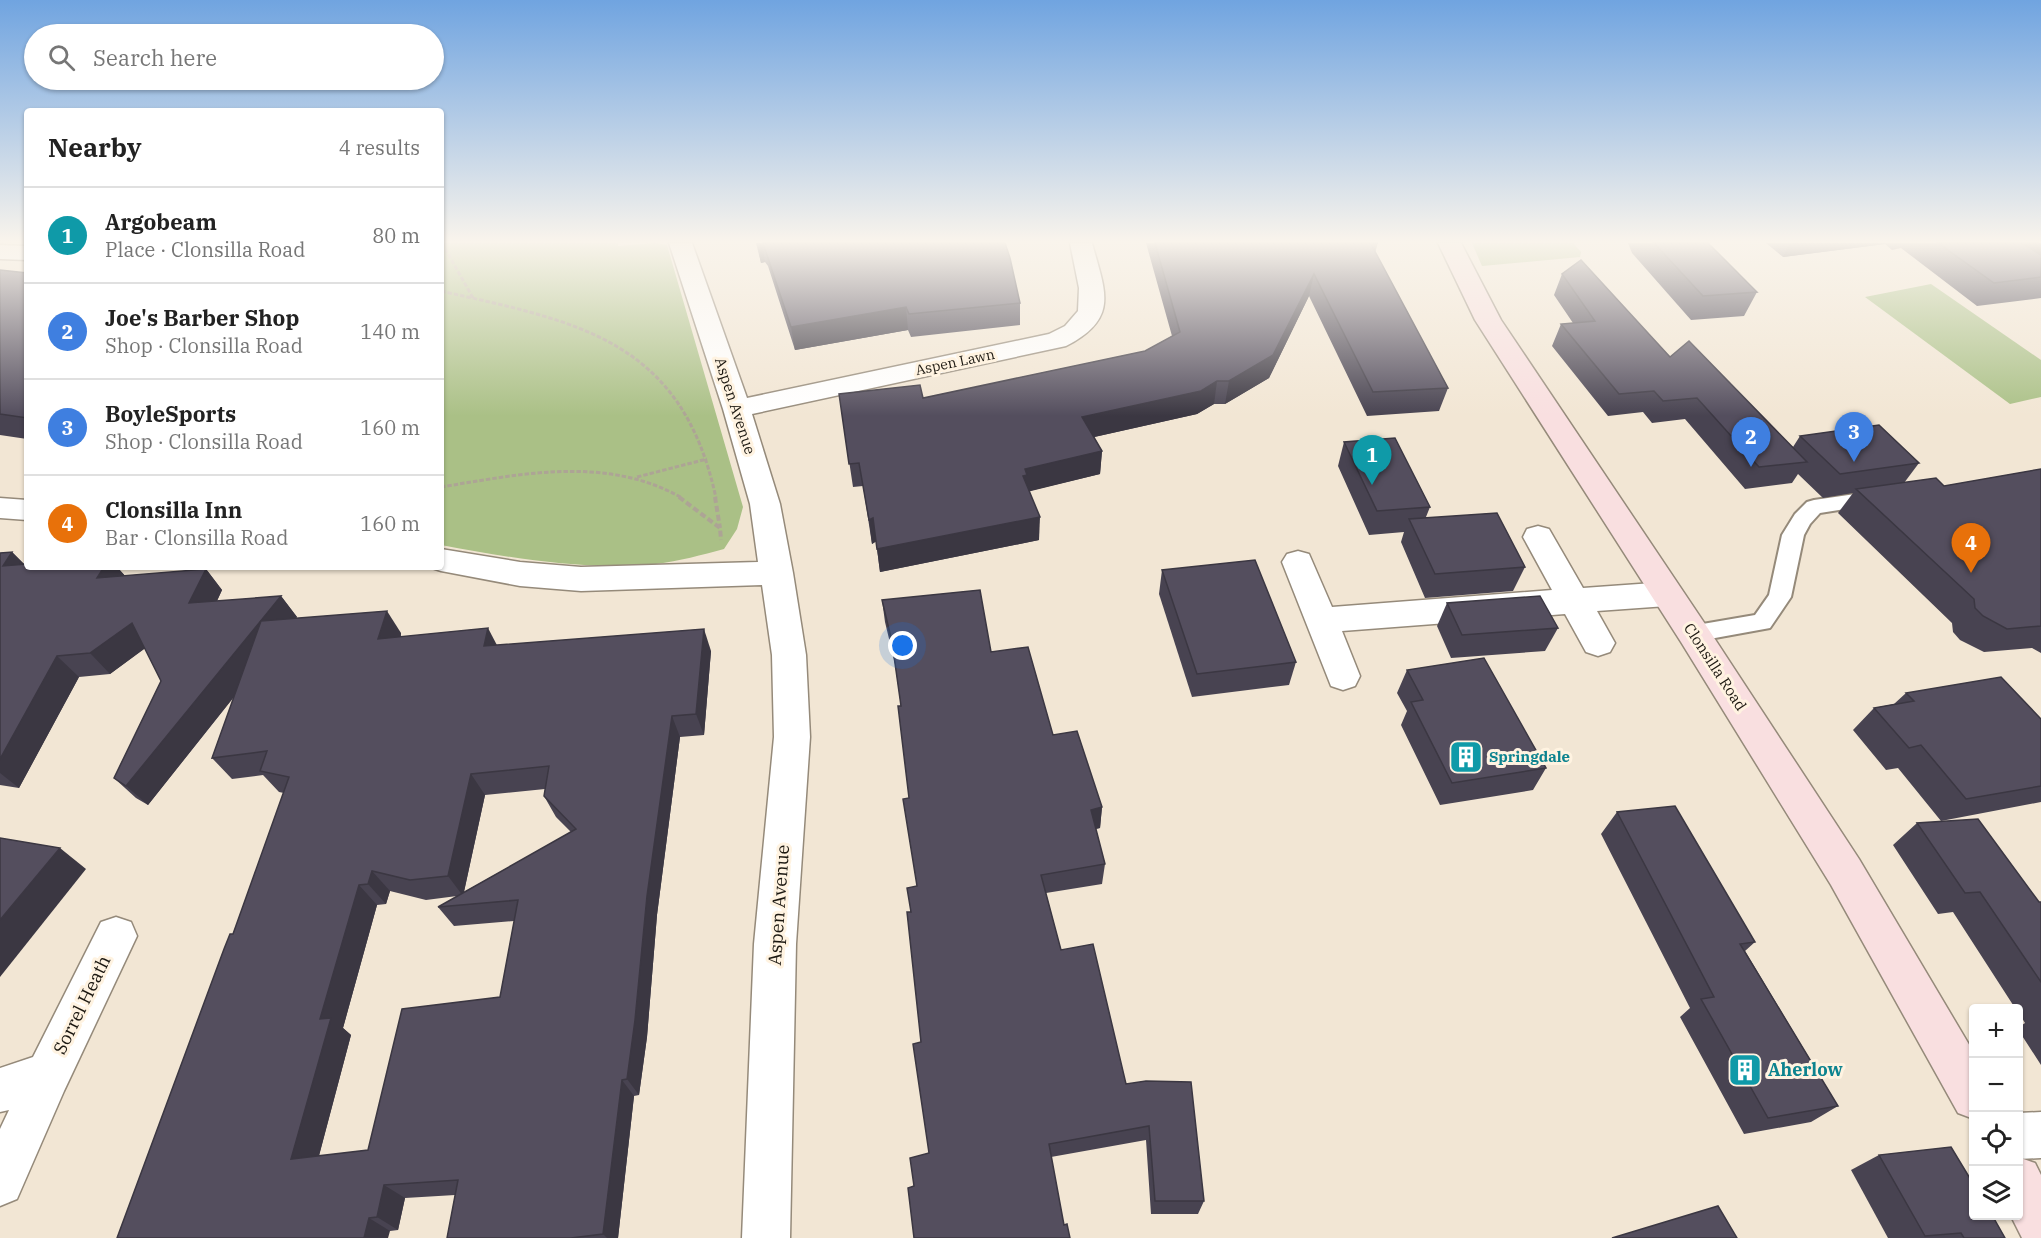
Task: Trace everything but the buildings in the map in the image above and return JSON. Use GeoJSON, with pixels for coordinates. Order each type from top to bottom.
{"type":"FeatureCollection","features":[{"type":"Feature","properties":{"kind":"main road","name":"Clonsilla Road"},"geometry":{"type":"LineString","coordinates":[[1478,301],[1488,320],[1693,633],[1845,872],[1969,1088]]}},
{"type":"Feature","properties":{"kind":"main road"},"geometry":{"type":"LineString","coordinates":[[2023,1188],[2041,1224]]}},
{"type":"Feature","properties":{"kind":"street","name":"Aspen Avenue"},"geometry":{"type":"LineString","coordinates":[[700,301],[737,409],[765,504],[789,655],[792,737],[775,944],[766,1238]]}},
{"type":"Feature","properties":{"kind":"street","name":"Aspen Lawn"},"geometry":{"type":"LineString","coordinates":[[737,409],[1057,340],[1076,333],[1090,317],[1093,301]]}},
{"type":"Feature","properties":{"kind":"street"},"geometry":{"type":"LineString","coordinates":[[0,508],[24,510]]}},
{"type":"Feature","properties":{"kind":"street"},"geometry":{"type":"LineString","coordinates":[[1538,537],[1598,643]]}},
{"type":"Feature","properties":{"kind":"street"},"geometry":{"type":"LineString","coordinates":[[444,561],[520,574],[581,579],[777,573]]}},
{"type":"Feature","properties":{"kind":"street"},"geometry":{"type":"LineString","coordinates":[[1298,562],[1343,676]]}},
{"type":"Feature","properties":{"kind":"street"},"geometry":{"type":"LineString","coordinates":[[1321,620],[1667,594]]}},
{"type":"Feature","properties":{"kind":"street","name":"Sorrel Heath"},"geometry":{"type":"LineString","coordinates":[[0,1182],[48,1075],[116,936]]}},
{"type":"Feature","properties":{"kind":"street"},"geometry":{"type":"LineString","coordinates":[[0,1090],[48,1075]]}},
{"type":"Feature","properties":{"kind":"street"},"geometry":{"type":"LineString","coordinates":[[2023,1137],[2041,1135]]}},
{"type":"Feature","properties":{"kind":"lane"},"geometry":{"type":"LineString","coordinates":[[1693,633],[1762,622],[1780,597],[1793,535],[1802,519],[1814,507],[1894,496]]}},
{"type":"Feature","properties":{"kind":"path"},"geometry":{"type":"LineString","coordinates":[[481,301],[572,325],[616,344],[656,374],[673,393],[687,414],[707,459],[717,501],[724,574]]}},
{"type":"Feature","properties":{"kind":"path"},"geometry":{"type":"LineString","coordinates":[[637,477],[749,448]]}},
{"type":"Feature","properties":{"kind":"path"},"geometry":{"type":"LineString","coordinates":[[444,487],[500,478],[558,473],[585,472],[637,477],[657,485],[703,512],[720,528]]}},
{"type":"Feature","properties":{"kind":"green space"},"geometry":{"type":"Polygon","coordinates":[[[444,301],[683,301],[743,507],[737,529],[724,549],[656,564],[602,566],[521,559],[444,546],[444,301]]]}},
{"type":"Feature","properties":{"kind":"green space"},"geometry":{"type":"Polygon","coordinates":[[[1870,301],[1955,301],[2041,360],[2041,397],[2010,404],[1870,301]]]}},
{"type":"Feature","properties":{"kind":"place","name":"BoyleSports"},"geometry":{"type":"Point","coordinates":[1854,462]}},
{"type":"Feature","properties":{"kind":"place","name":"Joe's Barber Shop"},"geometry":{"type":"Point","coordinates":[1751,467]}},
{"type":"Feature","properties":{"kind":"place","name":"Argobeam"},"geometry":{"type":"Point","coordinates":[1372,485]}},
{"type":"Feature","properties":{"kind":"place","name":"Clonsilla Inn"},"geometry":{"type":"Point","coordinates":[1971,573]}},
{"type":"Feature","properties":{"kind":"place","name":"Springdale"},"geometry":{"type":"Point","coordinates":[1466,757]}},
{"type":"Feature","properties":{"kind":"place","name":"Aherlow"},"geometry":{"type":"Point","coordinates":[1745,1070]}}]}
